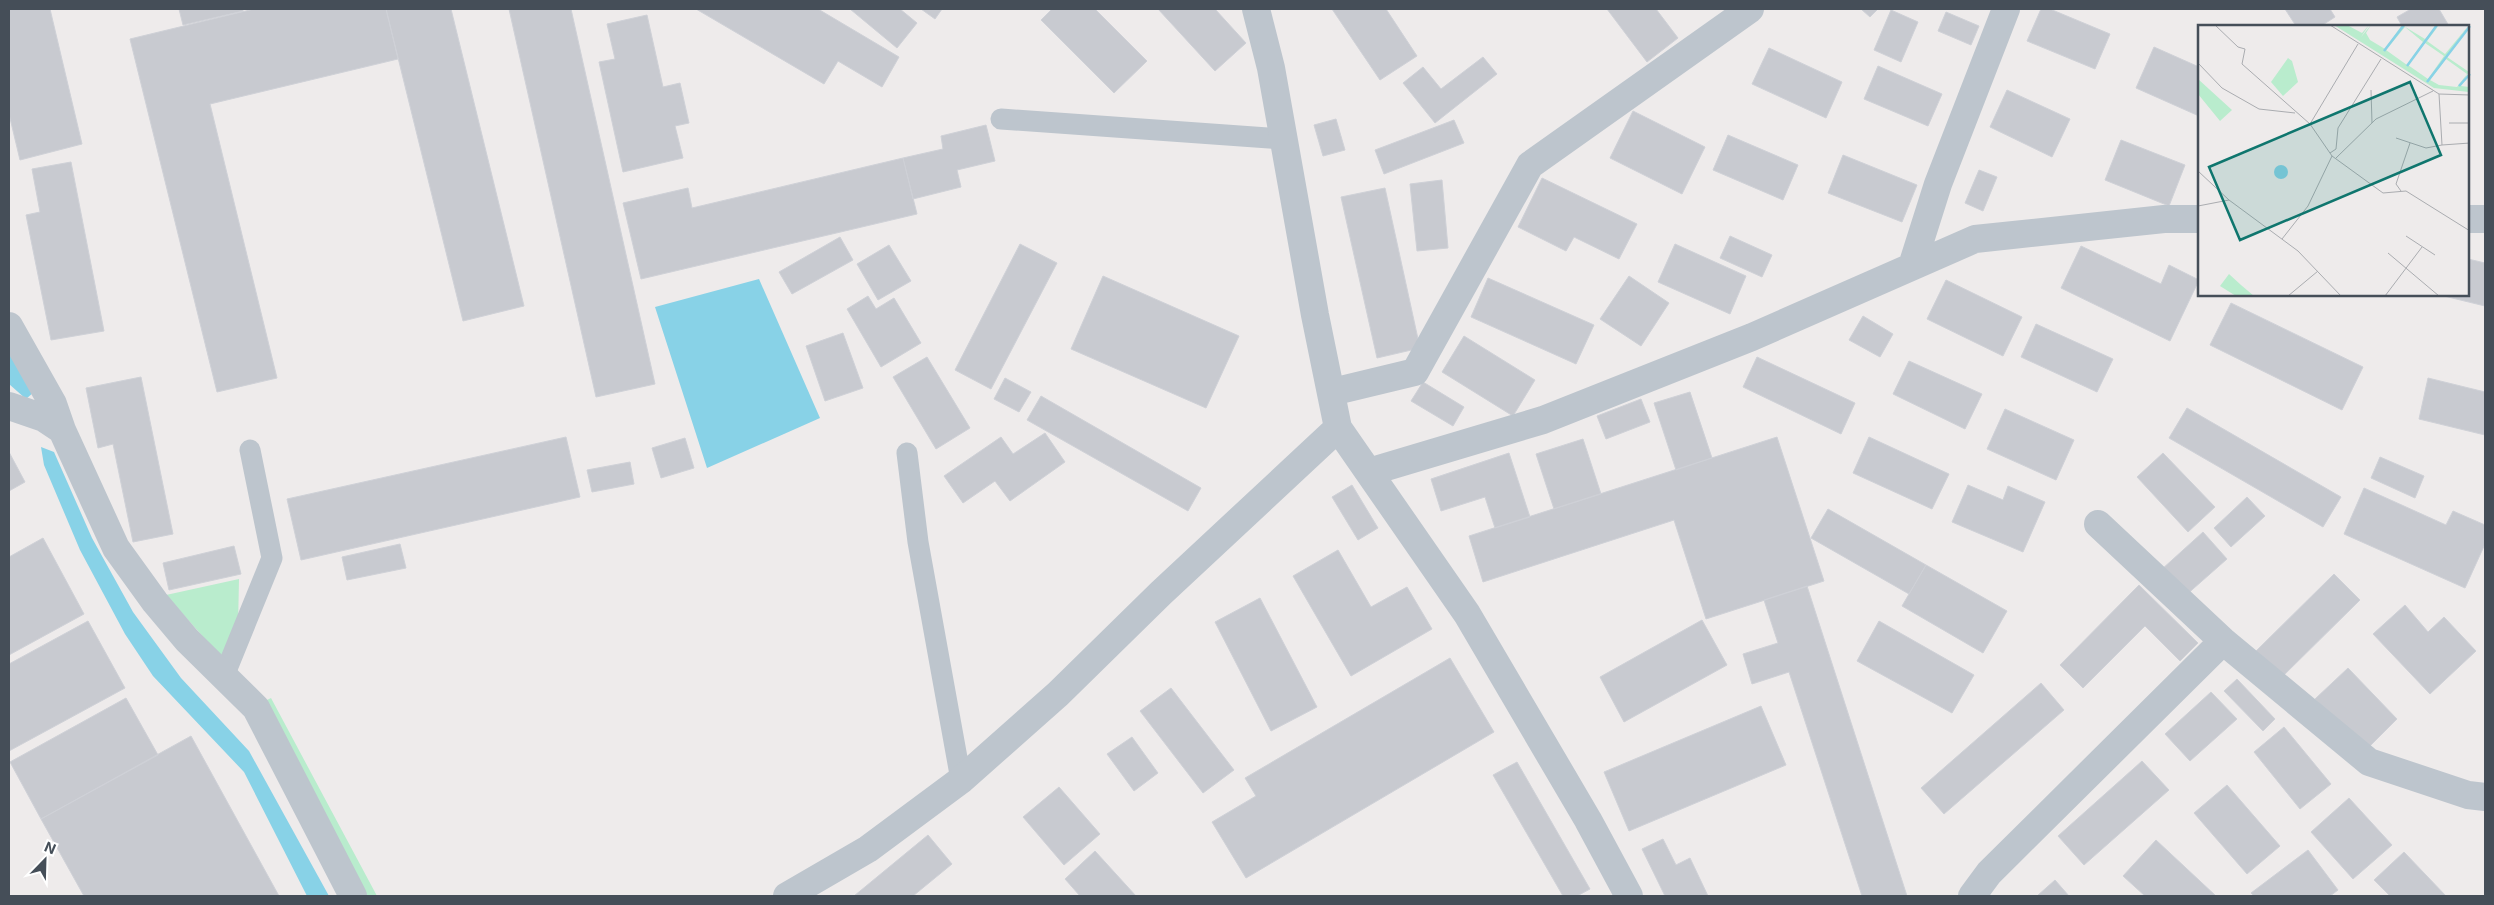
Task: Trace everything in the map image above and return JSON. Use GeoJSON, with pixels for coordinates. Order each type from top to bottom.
{"type":"FeatureCollection","features":[{"type":"Feature","properties":{"kind":"street"},"geometry":{"type":"LineString","coordinates":[[1256,9],[1271,68],[1338,428],[1467,614],[1588,820],[1630,896]]}},
{"type":"Feature","properties":{"kind":"street"},"geometry":{"type":"LineString","coordinates":[[1332,392],[1415,372],[1530,164],[1750,9]]}},
{"type":"Feature","properties":{"kind":"street"},"geometry":{"type":"LineString","coordinates":[[1912,266],[1938,184],[2006,9]]}},
{"type":"Feature","properties":{"kind":"street"},"geometry":{"type":"LineString","coordinates":[[1369,472],[1543,420],[1752,336],[1975,238],[2164,219],[2198,219]]}},
{"type":"Feature","properties":{"kind":"street"},"geometry":{"type":"LineString","coordinates":[[2469,219],[2485,219]]}},
{"type":"Feature","properties":{"kind":"street"},"geometry":{"type":"LineString","coordinates":[[9,326],[53,404],[62,430],[116,548],[155,602],[187,640],[256,708],[353,896]]}},
{"type":"Feature","properties":{"kind":"street"},"geometry":{"type":"LineString","coordinates":[[9,406],[44,418],[62,430]]}},
{"type":"Feature","properties":{"kind":"street"},"geometry":{"type":"LineString","coordinates":[[787,896],[868,849],[961,780],[1058,694],[1161,592],[1338,428]]}},
{"type":"Feature","properties":{"kind":"street"},"geometry":{"type":"LineString","coordinates":[[2098,524],[2223,642],[2369,762],[2468,795],[2485,797]]}},
{"type":"Feature","properties":{"kind":"street"},"geometry":{"type":"LineString","coordinates":[[1972,896],[1989,873],[2223,642]]}},
{"type":"Feature","properties":{"kind":"lane"},"geometry":{"type":"LineString","coordinates":[[1002,118],[1283,139]]}},
{"type":"Feature","properties":{"kind":"lane"},"geometry":{"type":"LineString","coordinates":[[224,676],[272,558],[250,450]]}},
{"type":"Feature","properties":{"kind":"lane"},"geometry":{"type":"LineString","coordinates":[[907,454],[918,542],[961,780]]}},
{"type":"Feature","properties":{"kind":"green space"},"geometry":{"type":"Polygon","coordinates":[[[239,579],[237,675],[166,595],[239,579]]]}},
{"type":"Feature","properties":{"kind":"green space"},"geometry":{"type":"Polygon","coordinates":[[[271,698],[377,896],[367,896],[263,702],[271,698]]]}},
{"type":"Feature","properties":{"kind":"water"},"geometry":{"type":"Polygon","coordinates":[[[759,279],[820,418],[707,468],[655,307],[759,279]]]}},
{"type":"Feature","properties":{"kind":"water"},"geometry":{"type":"Polygon","coordinates":[[[9,349],[34,392],[26,399],[9,384],[9,349]]]}},
{"type":"Feature","properties":{"kind":"water"},"geometry":{"type":"Polygon","coordinates":[[[41,447],[54,452],[92,538],[133,612],[181,678],[249,751],[329,896],[307,896],[244,772],[153,676],[125,634],[80,550],[44,465],[41,447]]]}},
{"type":"Feature","properties":{"kind":"building"},"geometry":{"type":"Polygon","coordinates":[[[9,9],[50,9],[82,144],[20,160],[9,114],[9,9]]]}},
{"type":"Feature","properties":{"kind":"building"},"geometry":{"type":"Polygon","coordinates":[[[179,9],[243,9],[243,11],[183,25],[179,9]]]}},
{"type":"Feature","properties":{"kind":"building"},"geometry":{"type":"Polygon","coordinates":[[[254,9],[386,9],[398,59],[210,104],[277,378],[217,392],[130,39],[254,9]]]}},
{"type":"Feature","properties":{"kind":"building"},"geometry":{"type":"Polygon","coordinates":[[[386,9],[451,9],[524,306],[463,321],[386,9]]]}},
{"type":"Feature","properties":{"kind":"building"},"geometry":{"type":"Polygon","coordinates":[[[509,9],[571,9],[655,384],[596,397],[509,9]]]}},
{"type":"Feature","properties":{"kind":"building"},"geometry":{"type":"Polygon","coordinates":[[[696,9],[818,9],[899,57],[882,87],[838,61],[824,84],[696,9]]]}},
{"type":"Feature","properties":{"kind":"building"},"geometry":{"type":"Polygon","coordinates":[[[850,9],[900,9],[917,23],[897,48],[850,9]]]}},
{"type":"Feature","properties":{"kind":"building"},"geometry":{"type":"Polygon","coordinates":[[[921,9],[942,9],[935,19],[921,9]]]}},
{"type":"Feature","properties":{"kind":"building"},"geometry":{"type":"Polygon","coordinates":[[[1052,9],[1095,9],[1147,61],[1114,93],[1041,20],[1052,9]]]}},
{"type":"Feature","properties":{"kind":"building"},"geometry":{"type":"Polygon","coordinates":[[[1158,9],[1215,9],[1246,43],[1215,71],[1158,9]]]}},
{"type":"Feature","properties":{"kind":"building"},"geometry":{"type":"Polygon","coordinates":[[[1332,9],[1386,9],[1417,56],[1380,80],[1332,9]]]}},
{"type":"Feature","properties":{"kind":"building"},"geometry":{"type":"Polygon","coordinates":[[[1607,9],[1656,9],[1678,38],[1647,62],[1607,9]]]}},
{"type":"Feature","properties":{"kind":"building"},"geometry":{"type":"Polygon","coordinates":[[[1861,9],[1878,9],[1870,17],[1861,9]]]}},
{"type":"Feature","properties":{"kind":"building"},"geometry":{"type":"Polygon","coordinates":[[[2041,9],[2050,9],[2110,34],[2095,69],[2027,41],[2041,9]]]}},
{"type":"Feature","properties":{"kind":"building"},"geometry":{"type":"Polygon","coordinates":[[[2285,9],[2330,9],[2335,17],[2323,25],[2295,25],[2285,9]]]}},
{"type":"Feature","properties":{"kind":"building"},"geometry":{"type":"Polygon","coordinates":[[[2411,9],[2439,9],[2448,25],[2401,25],[2397,17],[2411,9]]]}},
{"type":"Feature","properties":{"kind":"building"},"geometry":{"type":"Polygon","coordinates":[[[1891,10],[1918,22],[1901,62],[1874,50],[1891,10]]]}},
{"type":"Feature","properties":{"kind":"building"},"geometry":{"type":"Polygon","coordinates":[[[1946,12],[1979,26],[1971,45],[1938,31],[1946,12]]]}},
{"type":"Feature","properties":{"kind":"building"},"geometry":{"type":"Polygon","coordinates":[[[647,15],[663,87],[680,83],[689,123],[675,126],[683,158],[623,172],[599,62],[615,59],[607,24],[647,15]]]}},
{"type":"Feature","properties":{"kind":"building"},"geometry":{"type":"Polygon","coordinates":[[[2154,47],[2198,67],[2198,116],[2136,88],[2154,47]]]}},
{"type":"Feature","properties":{"kind":"building"},"geometry":{"type":"Polygon","coordinates":[[[1769,48],[1842,82],[1826,118],[1752,84],[1769,48]]]}},
{"type":"Feature","properties":{"kind":"building"},"geometry":{"type":"Polygon","coordinates":[[[1483,57],[1497,74],[1435,123],[1403,83],[1423,67],[1441,89],[1483,57]]]}},
{"type":"Feature","properties":{"kind":"building"},"geometry":{"type":"Polygon","coordinates":[[[1878,66],[1942,94],[1928,126],[1864,99],[1878,66]]]}},
{"type":"Feature","properties":{"kind":"building"},"geometry":{"type":"Polygon","coordinates":[[[2007,90],[2070,119],[2052,157],[1990,127],[2007,90]]]}},
{"type":"Feature","properties":{"kind":"building"},"geometry":{"type":"Polygon","coordinates":[[[1633,111],[1705,147],[1682,194],[1610,158],[1633,111]]]}},
{"type":"Feature","properties":{"kind":"building"},"geometry":{"type":"Polygon","coordinates":[[[1336,119],[1345,150],[1323,156],[1314,125],[1336,119]]]}},
{"type":"Feature","properties":{"kind":"building"},"geometry":{"type":"Polygon","coordinates":[[[1454,120],[1464,143],[1384,174],[1375,150],[1454,120]]]}},
{"type":"Feature","properties":{"kind":"building"},"geometry":{"type":"Polygon","coordinates":[[[986,125],[995,161],[957,170],[961,187],[913,199],[903,158],[943,149],[941,136],[986,125]]]}},
{"type":"Feature","properties":{"kind":"building"},"geometry":{"type":"Polygon","coordinates":[[[1728,135],[1798,165],[1783,200],[1713,170],[1728,135]]]}},
{"type":"Feature","properties":{"kind":"building"},"geometry":{"type":"Polygon","coordinates":[[[2121,140],[2185,165],[2169,206],[2105,180],[2121,140]]]}},
{"type":"Feature","properties":{"kind":"building"},"geometry":{"type":"Polygon","coordinates":[[[1843,155],[1917,185],[1902,222],[1828,193],[1843,155]]]}},
{"type":"Feature","properties":{"kind":"building"},"geometry":{"type":"Polygon","coordinates":[[[903,158],[917,214],[641,279],[623,203],[688,188],[692,208],[903,158]]]}},
{"type":"Feature","properties":{"kind":"building"},"geometry":{"type":"Polygon","coordinates":[[[71,162],[104,331],[51,340],[26,215],[40,212],[32,169],[71,162]]]}},
{"type":"Feature","properties":{"kind":"building"},"geometry":{"type":"Polygon","coordinates":[[[1979,170],[1997,177],[1983,211],[1965,203],[1979,170]]]}},
{"type":"Feature","properties":{"kind":"building"},"geometry":{"type":"Polygon","coordinates":[[[1542,178],[1637,224],[1619,259],[1574,237],[1566,251],[1518,227],[1542,178]]]}},
{"type":"Feature","properties":{"kind":"building"},"geometry":{"type":"Polygon","coordinates":[[[1442,180],[1448,248],[1417,251],[1410,184],[1442,180]]]}},
{"type":"Feature","properties":{"kind":"building"},"geometry":{"type":"Polygon","coordinates":[[[1385,188],[1420,348],[1377,358],[1341,197],[1385,188]]]}},
{"type":"Feature","properties":{"kind":"building"},"geometry":{"type":"Polygon","coordinates":[[[1730,236],[1772,255],[1762,277],[1720,258],[1730,236]]]}},
{"type":"Feature","properties":{"kind":"building"},"geometry":{"type":"Polygon","coordinates":[[[840,237],[853,260],[792,294],[779,272],[840,237]]]}},
{"type":"Feature","properties":{"kind":"building"},"geometry":{"type":"Polygon","coordinates":[[[1020,244],[1057,263],[991,389],[955,370],[1020,244]]]}},
{"type":"Feature","properties":{"kind":"building"},"geometry":{"type":"Polygon","coordinates":[[[1675,244],[1746,276],[1730,314],[1658,282],[1675,244]]]}},
{"type":"Feature","properties":{"kind":"building"},"geometry":{"type":"Polygon","coordinates":[[[889,245],[911,281],[878,300],[857,264],[889,245]]]}},
{"type":"Feature","properties":{"kind":"building"},"geometry":{"type":"Polygon","coordinates":[[[2081,246],[2161,284],[2169,265],[2198,280],[2170,341],[2061,288],[2081,246]]]}},
{"type":"Feature","properties":{"kind":"building"},"geometry":{"type":"Polygon","coordinates":[[[2469,259],[2485,263],[2485,306],[2444,296],[2469,296],[2469,259]]]}},
{"type":"Feature","properties":{"kind":"building"},"geometry":{"type":"Polygon","coordinates":[[[1103,276],[1239,336],[1206,408],[1071,349],[1103,276]]]}},
{"type":"Feature","properties":{"kind":"building"},"geometry":{"type":"Polygon","coordinates":[[[1629,276],[1669,303],[1641,346],[1600,319],[1629,276]]]}},
{"type":"Feature","properties":{"kind":"building"},"geometry":{"type":"Polygon","coordinates":[[[1488,278],[1594,325],[1576,364],[1471,317],[1488,278]]]}},
{"type":"Feature","properties":{"kind":"building"},"geometry":{"type":"Polygon","coordinates":[[[1946,280],[2022,317],[2003,356],[1927,319],[1946,280]]]}},
{"type":"Feature","properties":{"kind":"building"},"geometry":{"type":"Polygon","coordinates":[[[868,296],[876,309],[894,298],[921,343],[881,367],[847,309],[868,296]]]}},
{"type":"Feature","properties":{"kind":"building"},"geometry":{"type":"Polygon","coordinates":[[[2231,303],[2363,367],[2342,410],[2210,345],[2231,303]]]}},
{"type":"Feature","properties":{"kind":"building"},"geometry":{"type":"Polygon","coordinates":[[[1863,316],[1893,334],[1880,357],[1849,340],[1863,316]]]}},
{"type":"Feature","properties":{"kind":"building"},"geometry":{"type":"Polygon","coordinates":[[[2036,324],[2113,359],[2097,392],[2021,357],[2036,324]]]}},
{"type":"Feature","properties":{"kind":"building"},"geometry":{"type":"Polygon","coordinates":[[[843,333],[863,388],[825,401],[806,346],[843,333]]]}},
{"type":"Feature","properties":{"kind":"building"},"geometry":{"type":"Polygon","coordinates":[[[1464,336],[1535,380],[1513,416],[1442,372],[1464,336]]]}},
{"type":"Feature","properties":{"kind":"building"},"geometry":{"type":"Polygon","coordinates":[[[927,357],[970,428],[936,449],[893,377],[927,357]]]}},
{"type":"Feature","properties":{"kind":"building"},"geometry":{"type":"Polygon","coordinates":[[[1757,357],[1855,403],[1841,434],[1743,387],[1757,357]]]}},
{"type":"Feature","properties":{"kind":"building"},"geometry":{"type":"Polygon","coordinates":[[[1909,361],[1982,394],[1965,429],[1893,394],[1909,361]]]}},
{"type":"Feature","properties":{"kind":"building"},"geometry":{"type":"Polygon","coordinates":[[[141,377],[173,534],[133,542],[113,444],[98,448],[86,388],[141,377]]]}},
{"type":"Feature","properties":{"kind":"building"},"geometry":{"type":"Polygon","coordinates":[[[1005,378],[1031,392],[1019,412],[994,399],[1005,378]]]}},
{"type":"Feature","properties":{"kind":"building"},"geometry":{"type":"Polygon","coordinates":[[[2428,378],[2485,392],[2485,435],[2419,419],[2428,378]]]}},
{"type":"Feature","properties":{"kind":"building"},"geometry":{"type":"Polygon","coordinates":[[[1423,382],[1464,407],[1453,426],[1411,401],[1423,382]]]}},
{"type":"Feature","properties":{"kind":"building"},"geometry":{"type":"Polygon","coordinates":[[[1690,392],[1712,458],[1676,470],[1654,403],[1690,392]]]}},
{"type":"Feature","properties":{"kind":"building"},"geometry":{"type":"Polygon","coordinates":[[[1041,396],[1201,488],[1188,511],[1027,420],[1041,396]]]}},
{"type":"Feature","properties":{"kind":"building"},"geometry":{"type":"Polygon","coordinates":[[[1641,399],[1650,422],[1606,439],[1597,416],[1641,399]]]}},
{"type":"Feature","properties":{"kind":"building"},"geometry":{"type":"Polygon","coordinates":[[[2187,408],[2341,497],[2323,527],[2169,438],[2187,408]]]}},
{"type":"Feature","properties":{"kind":"building"},"geometry":{"type":"Polygon","coordinates":[[[2005,409],[2074,440],[2056,480],[1987,449],[2005,409]]]}},
{"type":"Feature","properties":{"kind":"building"},"geometry":{"type":"Polygon","coordinates":[[[1045,433],[1065,462],[1010,501],[995,481],[963,503],[944,476],[1001,437],[1013,454],[1045,433]]]}},
{"type":"Feature","properties":{"kind":"building"},"geometry":{"type":"Polygon","coordinates":[[[566,437],[580,497],[301,560],[287,499],[566,437]]]}},
{"type":"Feature","properties":{"kind":"building"},"geometry":{"type":"Polygon","coordinates":[[[1777,437],[1824,581],[1706,619],[1674,520],[1483,582],[1469,536],[1777,437]]]}},
{"type":"Feature","properties":{"kind":"building"},"geometry":{"type":"Polygon","coordinates":[[[1869,437],[1949,474],[1932,509],[1853,473],[1869,437]]]}},
{"type":"Feature","properties":{"kind":"building"},"geometry":{"type":"Polygon","coordinates":[[[685,438],[694,468],[661,478],[652,448],[685,438]]]}},
{"type":"Feature","properties":{"kind":"building"},"geometry":{"type":"Polygon","coordinates":[[[1583,439],[1601,494],[1554,509],[1536,454],[1583,439]]]}},
{"type":"Feature","properties":{"kind":"building"},"geometry":{"type":"Polygon","coordinates":[[[9,452],[25,482],[9,491],[9,452]]]}},
{"type":"Feature","properties":{"kind":"building"},"geometry":{"type":"Polygon","coordinates":[[[1509,453],[1530,517],[1495,528],[1485,497],[1441,511],[1431,479],[1509,453]]]}},
{"type":"Feature","properties":{"kind":"building"},"geometry":{"type":"Polygon","coordinates":[[[2163,453],[2215,507],[2188,532],[2137,477],[2163,453]]]}},
{"type":"Feature","properties":{"kind":"building"},"geometry":{"type":"Polygon","coordinates":[[[2380,457],[2424,476],[2415,498],[2371,478],[2380,457]]]}},
{"type":"Feature","properties":{"kind":"building"},"geometry":{"type":"Polygon","coordinates":[[[630,462],[634,484],[592,492],[587,470],[630,462]]]}},
{"type":"Feature","properties":{"kind":"building"},"geometry":{"type":"Polygon","coordinates":[[[1352,485],[1378,528],[1358,540],[1332,497],[1352,485]]]}},
{"type":"Feature","properties":{"kind":"building"},"geometry":{"type":"Polygon","coordinates":[[[1968,485],[2003,500],[2008,486],[2045,502],[2023,552],[1952,522],[1968,485]]]}},
{"type":"Feature","properties":{"kind":"building"},"geometry":{"type":"Polygon","coordinates":[[[2364,488],[2446,525],[2453,511],[2485,525],[2485,544],[2465,588],[2344,534],[2364,488]]]}},
{"type":"Feature","properties":{"kind":"building"},"geometry":{"type":"Polygon","coordinates":[[[2247,497],[2265,516],[2231,547],[2214,528],[2247,497]]]}},
{"type":"Feature","properties":{"kind":"building"},"geometry":{"type":"Polygon","coordinates":[[[1828,509],[1926,565],[1909,594],[1811,538],[1828,509]]]}},
{"type":"Feature","properties":{"kind":"building"},"geometry":{"type":"Polygon","coordinates":[[[2203,532],[2227,559],[2185,596],[2161,570],[2203,532]]]}},
{"type":"Feature","properties":{"kind":"building"},"geometry":{"type":"Polygon","coordinates":[[[43,538],[84,614],[9,655],[9,557],[43,538]]]}},
{"type":"Feature","properties":{"kind":"building"},"geometry":{"type":"Polygon","coordinates":[[[400,544],[406,568],[347,580],[342,557],[400,544]]]}},
{"type":"Feature","properties":{"kind":"building"},"geometry":{"type":"Polygon","coordinates":[[[234,546],[241,574],[169,590],[163,563],[234,546]]]}},
{"type":"Feature","properties":{"kind":"building"},"geometry":{"type":"Polygon","coordinates":[[[1338,550],[1371,607],[1407,587],[1432,629],[1351,676],[1293,576],[1338,550]]]}},
{"type":"Feature","properties":{"kind":"building"},"geometry":{"type":"Polygon","coordinates":[[[1926,565],[2007,611],[1983,653],[1902,606],[1926,565]]]}},
{"type":"Feature","properties":{"kind":"building"},"geometry":{"type":"Polygon","coordinates":[[[2334,574],[2360,600],[2278,681],[2252,655],[2334,574]]]}},
{"type":"Feature","properties":{"kind":"building"},"geometry":{"type":"Polygon","coordinates":[[[2139,585],[2198,643],[2180,661],[2145,626],[2083,688],[2060,665],[2139,585]]]}},
{"type":"Feature","properties":{"kind":"building"},"geometry":{"type":"Polygon","coordinates":[[[1807,586],[1907,896],[1862,896],[1789,672],[1752,684],[1743,654],[1778,643],[1764,600],[1807,586]]]}},
{"type":"Feature","properties":{"kind":"building"},"geometry":{"type":"Polygon","coordinates":[[[1260,598],[1317,707],[1271,731],[1215,622],[1260,598]]]}},
{"type":"Feature","properties":{"kind":"building"},"geometry":{"type":"Polygon","coordinates":[[[2405,605],[2428,632],[2444,617],[2476,651],[2430,694],[2373,634],[2405,605]]]}},
{"type":"Feature","properties":{"kind":"building"},"geometry":{"type":"Polygon","coordinates":[[[1702,620],[1727,665],[1624,722],[1600,677],[1702,620]]]}},
{"type":"Feature","properties":{"kind":"building"},"geometry":{"type":"Polygon","coordinates":[[[88,621],[125,688],[9,751],[9,664],[88,621]]]}},
{"type":"Feature","properties":{"kind":"building"},"geometry":{"type":"Polygon","coordinates":[[[1879,621],[1974,675],[1952,713],[1857,661],[1879,621]]]}},
{"type":"Feature","properties":{"kind":"building"},"geometry":{"type":"Polygon","coordinates":[[[1450,658],[1494,732],[1246,878],[1212,822],[1256,796],[1245,778],[1450,658]]]}},
{"type":"Feature","properties":{"kind":"building"},"geometry":{"type":"Polygon","coordinates":[[[2348,668],[2397,719],[2365,751],[2315,699],[2348,668]]]}},
{"type":"Feature","properties":{"kind":"building"},"geometry":{"type":"Polygon","coordinates":[[[2237,679],[2275,719],[2263,731],[2224,691],[2237,679]]]}},
{"type":"Feature","properties":{"kind":"building"},"geometry":{"type":"Polygon","coordinates":[[[2041,683],[2064,710],[1944,814],[1921,788],[2041,683]]]}},
{"type":"Feature","properties":{"kind":"building"},"geometry":{"type":"Polygon","coordinates":[[[1171,688],[1234,770],[1203,793],[1140,711],[1171,688]]]}},
{"type":"Feature","properties":{"kind":"building"},"geometry":{"type":"Polygon","coordinates":[[[2211,692],[2237,719],[2190,761],[2165,734],[2211,692]]]}},
{"type":"Feature","properties":{"kind":"building"},"geometry":{"type":"Polygon","coordinates":[[[126,698],[158,755],[41,819],[10,762],[126,698]]]}},
{"type":"Feature","properties":{"kind":"building"},"geometry":{"type":"Polygon","coordinates":[[[1761,706],[1786,765],[1629,831],[1604,772],[1761,706]]]}},
{"type":"Feature","properties":{"kind":"building"},"geometry":{"type":"Polygon","coordinates":[[[2284,727],[2331,784],[2300,809],[2254,752],[2284,727]]]}},
{"type":"Feature","properties":{"kind":"building"},"geometry":{"type":"Polygon","coordinates":[[[191,736],[279,896],[84,896],[41,819],[191,736]]]}},
{"type":"Feature","properties":{"kind":"building"},"geometry":{"type":"Polygon","coordinates":[[[1132,737],[1158,773],[1134,791],[1107,754],[1132,737]]]}},
{"type":"Feature","properties":{"kind":"building"},"geometry":{"type":"Polygon","coordinates":[[[2142,761],[2169,790],[2084,865],[2058,836],[2142,761]]]}},
{"type":"Feature","properties":{"kind":"building"},"geometry":{"type":"Polygon","coordinates":[[[1517,762],[1590,889],[1577,896],[1563,896],[1493,775],[1517,762]]]}},
{"type":"Feature","properties":{"kind":"building"},"geometry":{"type":"Polygon","coordinates":[[[2227,785],[2280,846],[2247,874],[2194,813],[2227,785]]]}},
{"type":"Feature","properties":{"kind":"building"},"geometry":{"type":"Polygon","coordinates":[[[1059,787],[1100,834],[1064,865],[1023,817],[1059,787]]]}},
{"type":"Feature","properties":{"kind":"building"},"geometry":{"type":"Polygon","coordinates":[[[2349,798],[2392,845],[2353,879],[2311,832],[2349,798]]]}},
{"type":"Feature","properties":{"kind":"building"},"geometry":{"type":"Polygon","coordinates":[[[928,835],[952,864],[913,896],[854,896],[928,835]]]}},
{"type":"Feature","properties":{"kind":"building"},"geometry":{"type":"Polygon","coordinates":[[[1663,839],[1676,865],[1690,858],[1708,896],[1665,896],[1642,849],[1663,839]]]}},
{"type":"Feature","properties":{"kind":"building"},"geometry":{"type":"Polygon","coordinates":[[[2156,840],[2216,896],[2145,896],[2123,876],[2156,840]]]}},
{"type":"Feature","properties":{"kind":"building"},"geometry":{"type":"Polygon","coordinates":[[[2308,850],[2338,890],[2330,896],[2254,896],[2251,893],[2308,850]]]}},
{"type":"Feature","properties":{"kind":"building"},"geometry":{"type":"Polygon","coordinates":[[[1095,851],[1136,896],[1080,896],[1065,879],[1095,851]]]}},
{"type":"Feature","properties":{"kind":"building"},"geometry":{"type":"Polygon","coordinates":[[[2404,852],[2446,896],[2390,896],[2374,880],[2404,852]]]}},
{"type":"Feature","properties":{"kind":"building"},"geometry":{"type":"Polygon","coordinates":[[[2055,880],[2069,896],[2037,896],[2055,880]]]}}]}
